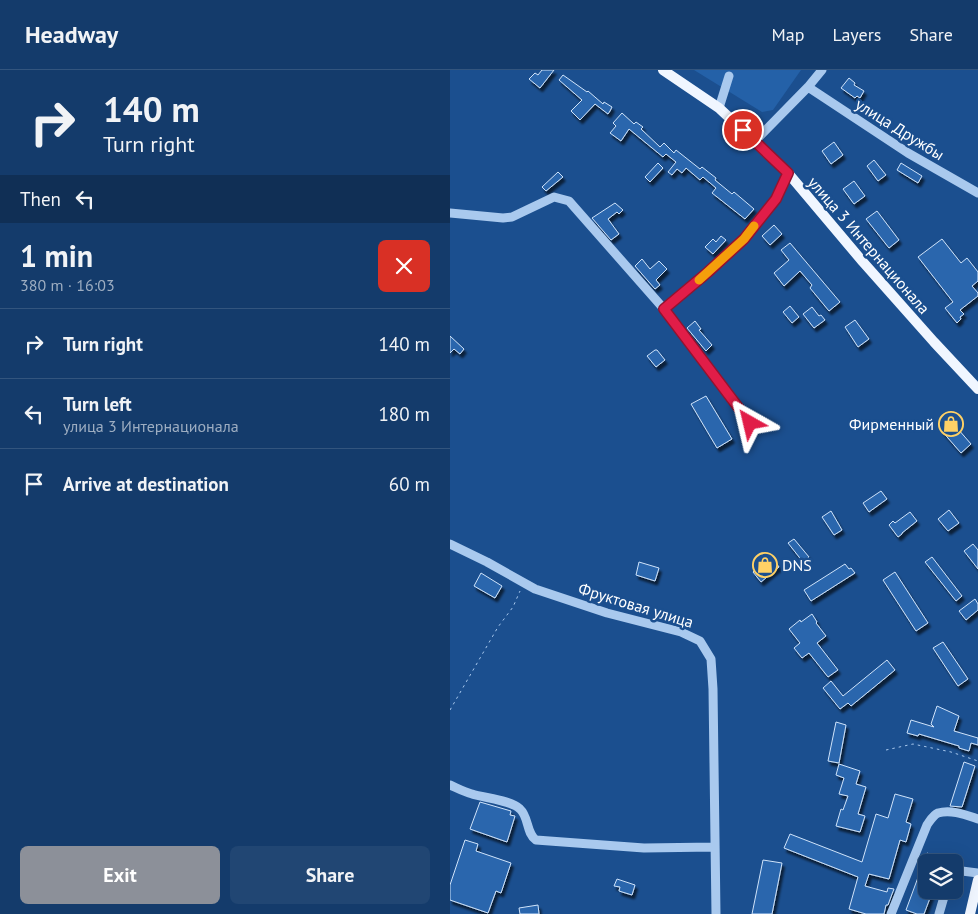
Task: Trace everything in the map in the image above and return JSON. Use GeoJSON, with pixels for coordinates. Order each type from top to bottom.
{"type":"FeatureCollection","features":[{"type":"Feature","properties":{"kind":"main road","name":"улица 3 Интернационала"},"geometry":{"type":"LineString","coordinates":[[663,70],[719,108],[788,173],[862,262],[978,389]]}},
{"type":"Feature","properties":{"kind":"main road"},"geometry":{"type":"LineString","coordinates":[[970,914],[978,880]]}},
{"type":"Feature","properties":{"kind":"street"},"geometry":{"type":"LineString","coordinates":[[755,141],[822,70]]}},
{"type":"Feature","properties":{"kind":"street"},"geometry":{"type":"LineString","coordinates":[[719,108],[729,76]]}},
{"type":"Feature","properties":{"kind":"street","name":"улица Дружбы"},"geometry":{"type":"LineString","coordinates":[[808,87],[908,153],[978,193]]}},
{"type":"Feature","properties":{"kind":"street"},"geometry":{"type":"LineString","coordinates":[[664,309],[744,239],[776,199],[788,173]]}},
{"type":"Feature","properties":{"kind":"street"},"geometry":{"type":"LineString","coordinates":[[450,213],[504,218],[512,217],[554,198],[569,201],[664,309],[750,423]]}},
{"type":"Feature","properties":{"kind":"street","name":"Фруктовая улица"},"geometry":{"type":"LineString","coordinates":[[450,544],[535,589],[607,613],[681,632],[700,641],[711,659],[712,674],[716,914]]}},
{"type":"Feature","properties":{"kind":"street"},"geometry":{"type":"LineString","coordinates":[[450,785],[472,794],[520,808],[527,821],[531,836],[536,840],[644,848],[714,847]]}},
{"type":"Feature","properties":{"kind":"street"},"geometry":{"type":"LineString","coordinates":[[891,914],[927,824],[933,817],[937,814],[950,813],[962,814],[978,819]]}},
{"type":"Feature","properties":{"kind":"street"},"geometry":{"type":"LineString","coordinates":[[963,871],[978,873]]}},
{"type":"Feature","properties":{"kind":"street"},"geometry":{"type":"LineString","coordinates":[[939,914],[943,899]]}},
{"type":"Feature","properties":{"kind":"path"},"geometry":{"type":"LineString","coordinates":[[450,710],[498,627],[513,607],[520,590]]}},
{"type":"Feature","properties":{"kind":"path"},"geometry":{"type":"LineString","coordinates":[[886,750],[913,744],[951,752],[978,761]]}},
{"type":"Feature","properties":{"kind":"shaded area"},"geometry":{"type":"Polygon","coordinates":[[[694,70],[801,70],[773,110],[762,112],[694,70]]]}},
{"type":"Feature","properties":{"kind":"building"},"geometry":{"type":"Polygon","coordinates":[[[542,70],[554,70],[540,88],[529,79],[535,73],[538,75],[542,70]]]}},
{"type":"Feature","properties":{"kind":"building"},"geometry":{"type":"Polygon","coordinates":[[[563,75],[588,91],[603,104],[604,102],[612,107],[608,114],[595,104],[580,120],[571,111],[582,100],[559,80],[563,75]]]}},
{"type":"Feature","properties":{"kind":"building"},"geometry":{"type":"Polygon","coordinates":[[[849,78],[855,83],[854,85],[864,91],[860,98],[857,96],[855,98],[841,88],[849,78]]]}},
{"type":"Feature","properties":{"kind":"building"},"geometry":{"type":"Polygon","coordinates":[[[622,113],[634,124],[636,122],[643,127],[641,129],[660,147],[664,143],[674,153],[676,150],[700,169],[702,167],[732,194],[734,192],[754,209],[745,219],[712,193],[716,188],[703,177],[700,180],[686,168],[682,173],[677,169],[672,175],[668,172],[676,162],[666,154],[663,157],[629,129],[621,141],[610,133],[616,126],[613,123],[622,113]]]}},
{"type":"Feature","properties":{"kind":"building"},"geometry":{"type":"Polygon","coordinates":[[[834,142],[843,155],[831,164],[822,151],[834,142]]]}},
{"type":"Feature","properties":{"kind":"building"},"geometry":{"type":"Polygon","coordinates":[[[874,160],[886,175],[878,181],[867,166],[874,160]]]}},
{"type":"Feature","properties":{"kind":"building"},"geometry":{"type":"Polygon","coordinates":[[[658,163],[663,168],[650,182],[645,177],[658,163]]]}},
{"type":"Feature","properties":{"kind":"building"},"geometry":{"type":"Polygon","coordinates":[[[901,163],[922,176],[918,183],[897,170],[901,163]]]}},
{"type":"Feature","properties":{"kind":"building"},"geometry":{"type":"Polygon","coordinates":[[[558,172],[563,177],[546,191],[542,187],[558,172]]]}},
{"type":"Feature","properties":{"kind":"building"},"geometry":{"type":"Polygon","coordinates":[[[854,181],[865,196],[854,204],[843,189],[854,181]]]}},
{"type":"Feature","properties":{"kind":"building"},"geometry":{"type":"Polygon","coordinates":[[[615,203],[623,210],[608,219],[619,234],[611,240],[592,218],[615,203]]]}},
{"type":"Feature","properties":{"kind":"building"},"geometry":{"type":"Polygon","coordinates":[[[877,211],[899,240],[889,248],[866,219],[877,211]]]}},
{"type":"Feature","properties":{"kind":"building"},"geometry":{"type":"Polygon","coordinates":[[[774,225],[782,234],[770,245],[762,236],[774,225]]]}},
{"type":"Feature","properties":{"kind":"building"},"geometry":{"type":"Polygon","coordinates":[[[721,236],[726,240],[713,254],[705,247],[713,239],[716,242],[721,236]]]}},
{"type":"Feature","properties":{"kind":"building"},"geometry":{"type":"Polygon","coordinates":[[[942,239],[961,263],[967,258],[978,272],[978,281],[972,286],[978,293],[978,296],[960,310],[964,314],[957,323],[945,308],[953,302],[918,257],[942,239]]]}},
{"type":"Feature","properties":{"kind":"building"},"geometry":{"type":"Polygon","coordinates":[[[790,243],[840,302],[829,311],[810,288],[812,285],[800,271],[784,286],[774,273],[789,260],[781,250],[790,243]]]}},
{"type":"Feature","properties":{"kind":"building"},"geometry":{"type":"Polygon","coordinates":[[[642,259],[650,269],[659,261],[667,269],[656,280],[660,285],[655,289],[635,266],[642,259]]]}},
{"type":"Feature","properties":{"kind":"building"},"geometry":{"type":"Polygon","coordinates":[[[790,306],[799,317],[792,323],[783,312],[790,306]]]}},
{"type":"Feature","properties":{"kind":"building"},"geometry":{"type":"Polygon","coordinates":[[[812,307],[825,320],[814,328],[803,314],[812,307]]]}},
{"type":"Feature","properties":{"kind":"building"},"geometry":{"type":"Polygon","coordinates":[[[855,320],[869,339],[858,347],[845,327],[855,320]]]}},
{"type":"Feature","properties":{"kind":"building"},"geometry":{"type":"Polygon","coordinates":[[[695,321],[701,329],[699,330],[712,345],[706,351],[687,328],[695,321]]]}},
{"type":"Feature","properties":{"kind":"building"},"geometry":{"type":"Polygon","coordinates":[[[450,336],[464,349],[460,354],[454,349],[450,353],[450,336]]]}},
{"type":"Feature","properties":{"kind":"building"},"geometry":{"type":"Polygon","coordinates":[[[655,350],[665,360],[656,367],[647,356],[655,350]]]}},
{"type":"Feature","properties":{"kind":"building"},"geometry":{"type":"Polygon","coordinates":[[[706,396],[732,439],[717,448],[691,404],[706,396]]]}},
{"type":"Feature","properties":{"kind":"building"},"geometry":{"type":"Polygon","coordinates":[[[951,421],[971,444],[961,453],[941,430],[951,421]]]}},
{"type":"Feature","properties":{"kind":"building"},"geometry":{"type":"Polygon","coordinates":[[[881,491],[887,499],[869,512],[863,503],[881,491]]]}},
{"type":"Feature","properties":{"kind":"building"},"geometry":{"type":"Polygon","coordinates":[[[949,510],[959,523],[948,531],[938,519],[949,510]]]}},
{"type":"Feature","properties":{"kind":"building"},"geometry":{"type":"Polygon","coordinates":[[[831,511],[842,530],[834,535],[822,517],[831,511]]]}},
{"type":"Feature","properties":{"kind":"building"},"geometry":{"type":"Polygon","coordinates":[[[910,512],[917,521],[898,537],[889,525],[910,512]]]}},
{"type":"Feature","properties":{"kind":"building"},"geometry":{"type":"Polygon","coordinates":[[[794,539],[809,557],[803,562],[788,543],[794,539]]]}},
{"type":"Feature","properties":{"kind":"building"},"geometry":{"type":"Polygon","coordinates":[[[973,544],[978,550],[978,569],[964,551],[973,544]]]}},
{"type":"Feature","properties":{"kind":"building"},"geometry":{"type":"Polygon","coordinates":[[[771,556],[779,567],[761,582],[753,572],[771,556]]]}},
{"type":"Feature","properties":{"kind":"building"},"geometry":{"type":"Polygon","coordinates":[[[932,557],[962,596],[956,601],[925,562],[932,557]]]}},
{"type":"Feature","properties":{"kind":"building"},"geometry":{"type":"Polygon","coordinates":[[[639,562],[659,568],[655,581],[636,575],[639,562]]]}},
{"type":"Feature","properties":{"kind":"building"},"geometry":{"type":"Polygon","coordinates":[[[845,564],[855,573],[811,601],[804,590],[845,564]]]}},
{"type":"Feature","properties":{"kind":"building"},"geometry":{"type":"Polygon","coordinates":[[[895,572],[928,623],[916,631],[883,580],[895,572]]]}},
{"type":"Feature","properties":{"kind":"building"},"geometry":{"type":"Polygon","coordinates":[[[481,573],[502,586],[495,598],[474,586],[481,573]]]}},
{"type":"Feature","properties":{"kind":"building"},"geometry":{"type":"Polygon","coordinates":[[[975,599],[978,604],[978,610],[966,620],[959,611],[975,599]]]}},
{"type":"Feature","properties":{"kind":"building"},"geometry":{"type":"Polygon","coordinates":[[[812,614],[826,636],[817,643],[838,670],[828,677],[809,653],[802,658],[794,648],[800,643],[789,629],[800,620],[801,622],[812,614]]]}},
{"type":"Feature","properties":{"kind":"building"},"geometry":{"type":"Polygon","coordinates":[[[943,642],[968,679],[958,686],[933,648],[943,642]]]}},
{"type":"Feature","properties":{"kind":"building"},"geometry":{"type":"Polygon","coordinates":[[[887,660],[895,670],[851,706],[848,703],[840,709],[823,688],[831,681],[843,696],[887,660]]]}},
{"type":"Feature","properties":{"kind":"building"},"geometry":{"type":"Polygon","coordinates":[[[937,706],[959,716],[954,731],[978,738],[978,745],[971,743],[969,751],[959,748],[959,746],[919,734],[918,736],[907,733],[911,720],[934,727],[931,724],[937,706]]]}},
{"type":"Feature","properties":{"kind":"building"},"geometry":{"type":"Polygon","coordinates":[[[836,722],[846,725],[839,763],[828,761],[836,722]]]}},
{"type":"Feature","properties":{"kind":"building"},"geometry":{"type":"Polygon","coordinates":[[[964,762],[975,766],[962,807],[950,806],[964,762]]]}},
{"type":"Feature","properties":{"kind":"building"},"geometry":{"type":"Polygon","coordinates":[[[839,764],[860,771],[856,784],[866,787],[858,814],[865,816],[860,832],[836,826],[841,809],[843,810],[848,796],[839,794],[844,778],[836,775],[839,764]]]}},
{"type":"Feature","properties":{"kind":"building"},"geometry":{"type":"Polygon","coordinates":[[[895,794],[913,799],[906,822],[911,824],[906,842],[900,840],[889,879],[869,874],[865,886],[887,892],[888,888],[894,889],[888,905],[886,905],[884,914],[866,914],[849,909],[858,877],[784,848],[790,834],[862,862],[876,814],[888,818],[895,794]]]}},
{"type":"Feature","properties":{"kind":"building"},"geometry":{"type":"Polygon","coordinates":[[[480,802],[511,811],[510,815],[515,816],[507,842],[470,829],[480,802]]]}},
{"type":"Feature","properties":{"kind":"building"},"geometry":{"type":"Polygon","coordinates":[[[465,840],[478,844],[476,851],[511,863],[501,893],[496,891],[488,913],[450,900],[450,885],[465,840]]]}},
{"type":"Feature","properties":{"kind":"building"},"geometry":{"type":"Polygon","coordinates":[[[763,860],[782,863],[772,914],[752,914],[763,860]]]}},
{"type":"Feature","properties":{"kind":"building"},"geometry":{"type":"Polygon","coordinates":[[[918,877],[918,899],[930,899],[924,914],[917,914],[906,910],[918,877]]]}},
{"type":"Feature","properties":{"kind":"building"},"geometry":{"type":"Polygon","coordinates":[[[617,879],[635,885],[632,895],[619,891],[620,887],[614,886],[617,879]]]}},
{"type":"Feature","properties":{"kind":"building"},"geometry":{"type":"Polygon","coordinates":[[[538,905],[539,914],[520,914],[519,908],[538,905]]]}},
{"type":"Feature","properties":{"kind":"slow traffic"},"geometry":{"type":"LineString","coordinates":[[699,280],[744,239],[754,226]]}},
{"type":"Feature","properties":{"kind":"place","name":"Фирменный"},"geometry":{"type":"Point","coordinates":[951,424]}},
{"type":"Feature","properties":{"kind":"place","name":"DNS"},"geometry":{"type":"Point","coordinates":[765,565]}},
{"type":"Feature","properties":{"kind":"route"},"geometry":{"type":"LineString","coordinates":[[743,130],[788,173],[776,199],[744,239],[664,309],[750,423]]}}]}
